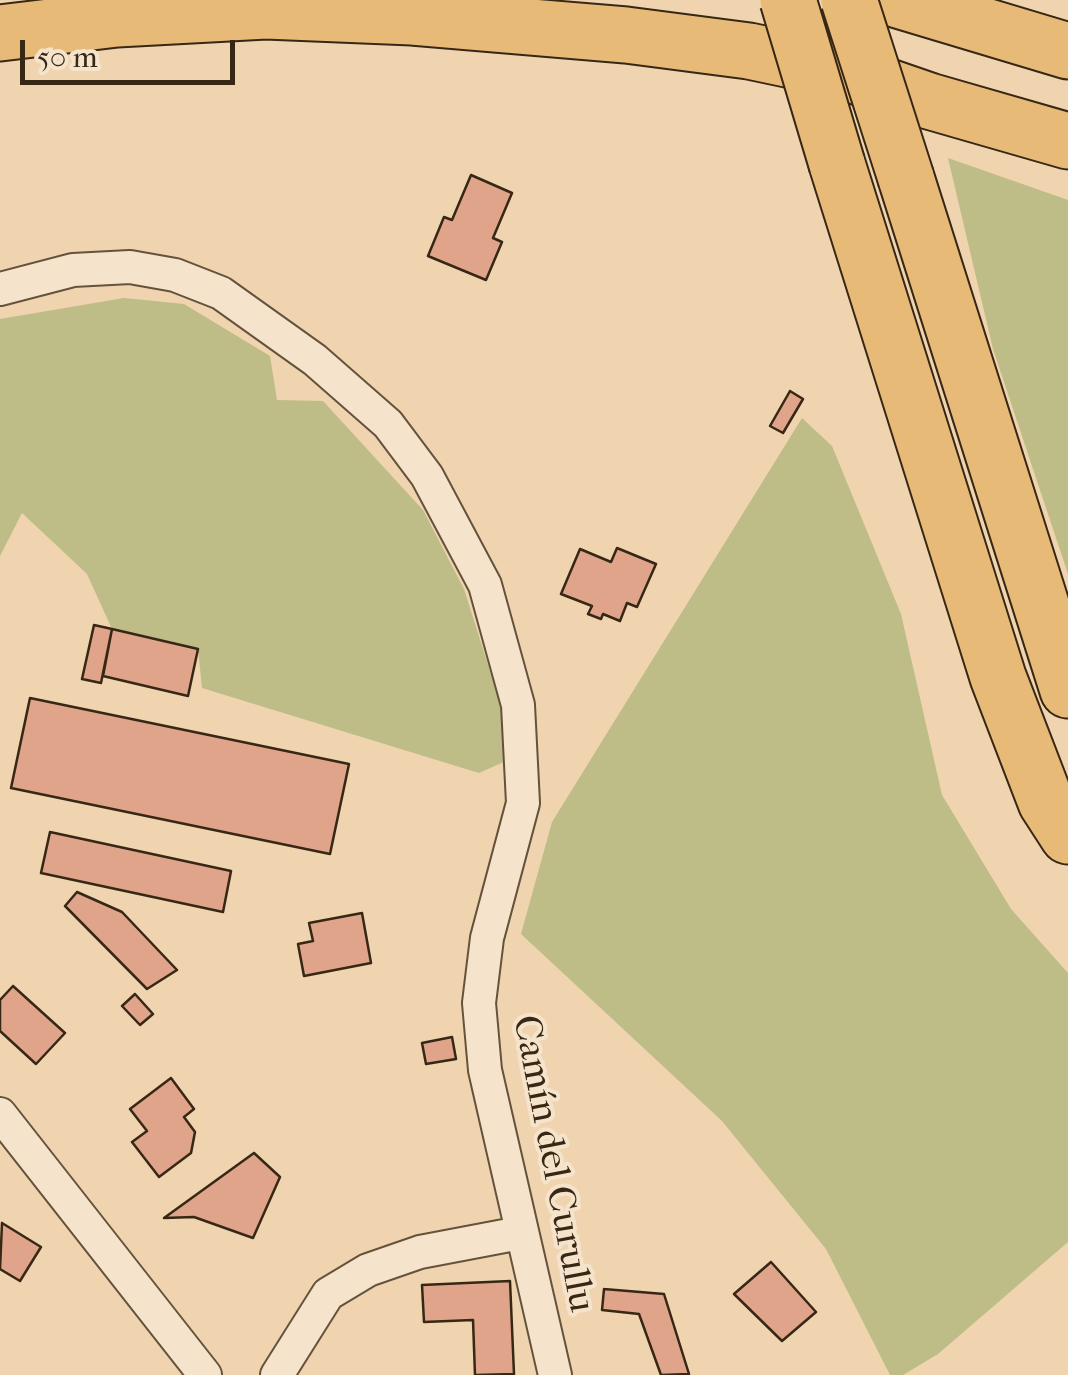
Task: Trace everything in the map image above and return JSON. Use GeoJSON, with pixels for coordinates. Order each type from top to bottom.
{"type":"FeatureCollection","features":[{"type":"Feature","properties":{"kind":"highway"},"geometry":{"type":"LineString","coordinates":[[788,0],[998,677],[1046,802],[1068,836]]}},
{"type":"Feature","properties":{"kind":"highway"},"geometry":{"type":"LineString","coordinates":[[850,0],[1068,690]]}},
{"type":"Feature","properties":{"kind":"highway"},"geometry":{"type":"LineString","coordinates":[[898,0],[1068,51]]}},
{"type":"Feature","properties":{"kind":"highway"},"geometry":{"type":"LineString","coordinates":[[0,33],[116,19],[266,11],[412,17],[626,35],[749,52],[839,70],[1068,141]]}},
{"type":"Feature","properties":{"kind":"highway"},"geometry":{"type":"LineString","coordinates":[[929,101],[1068,161]]}},
{"type":"Feature","properties":{"kind":"street","name":"Camín del Curullu"},"geometry":{"type":"LineString","coordinates":[[0,289],[73,270],[130,268],[175,274],[221,293],[315,360],[388,424],[427,476],[485,585],[518,705],[522,803],[488,938],[479,1003],[485,1070],[555,1375]]}},
{"type":"Feature","properties":{"kind":"street"},"geometry":{"type":"LineString","coordinates":[[0,1114],[206,1375]]}},
{"type":"Feature","properties":{"kind":"street"},"geometry":{"type":"LineString","coordinates":[[278,1375],[328,1294],[368,1270],[420,1252],[520,1233]]}},
{"type":"Feature","properties":{"kind":"shaded area"},"geometry":{"type":"Polygon","coordinates":[[[948,158],[1068,200],[1068,574],[993,349],[948,158]]]}},
{"type":"Feature","properties":{"kind":"shaded area"},"geometry":{"type":"Polygon","coordinates":[[[124,298],[184,304],[270,356],[277,400],[323,401],[423,510],[464,589],[508,728],[506,761],[479,773],[202,688],[198,649],[112,629],[87,574],[22,513],[0,556],[0,319],[124,298]]]}},
{"type":"Feature","properties":{"kind":"shaded area"},"geometry":{"type":"Polygon","coordinates":[[[802,418],[832,446],[901,614],[942,795],[1011,909],[1068,973],[1068,1242],[938,1354],[903,1375],[890,1375],[826,1249],[722,1121],[521,934],[552,822],[802,418]]]}},
{"type":"Feature","properties":{"kind":"building"},"geometry":{"type":"Polygon","coordinates":[[[471,175],[512,193],[493,238],[502,242],[486,280],[428,256],[444,217],[452,220],[471,175]]]}},
{"type":"Feature","properties":{"kind":"building"},"geometry":{"type":"Polygon","coordinates":[[[790,391],[803,399],[783,433],[770,426],[790,391]]]}},
{"type":"Feature","properties":{"kind":"building"},"geometry":{"type":"Polygon","coordinates":[[[617,548],[656,564],[637,607],[627,603],[620,621],[603,614],[601,619],[588,614],[592,606],[561,594],[580,549],[611,562],[617,548]]]}},
{"type":"Feature","properties":{"kind":"building"},"geometry":{"type":"Polygon","coordinates":[[[94,625],[112,629],[101,683],[82,679],[94,625]]]}},
{"type":"Feature","properties":{"kind":"building"},"geometry":{"type":"Polygon","coordinates":[[[112,629],[198,649],[188,696],[103,676],[112,629]]]}},
{"type":"Feature","properties":{"kind":"building"},"geometry":{"type":"Polygon","coordinates":[[[30,698],[349,764],[330,854],[11,788],[30,698]]]}},
{"type":"Feature","properties":{"kind":"building"},"geometry":{"type":"Polygon","coordinates":[[[50,832],[231,871],[223,912],[41,873],[50,832]]]}},
{"type":"Feature","properties":{"kind":"building"},"geometry":{"type":"Polygon","coordinates":[[[77,892],[122,912],[177,970],[147,989],[65,906],[77,892]]]}},
{"type":"Feature","properties":{"kind":"building"},"geometry":{"type":"Polygon","coordinates":[[[362,913],[371,963],[304,976],[298,944],[313,941],[309,923],[362,913]]]}},
{"type":"Feature","properties":{"kind":"building"},"geometry":{"type":"Polygon","coordinates":[[[13,986],[65,1033],[36,1064],[0,1031],[0,1000],[13,986]]]}},
{"type":"Feature","properties":{"kind":"building"},"geometry":{"type":"Polygon","coordinates":[[[135,994],[153,1014],[140,1025],[122,1006],[135,994]]]}},
{"type":"Feature","properties":{"kind":"building"},"geometry":{"type":"Polygon","coordinates":[[[452,1037],[456,1059],[426,1064],[422,1043],[452,1037]]]}},
{"type":"Feature","properties":{"kind":"building"},"geometry":{"type":"Polygon","coordinates":[[[171,1078],[194,1109],[184,1117],[195,1132],[191,1153],[159,1177],[132,1142],[147,1131],[130,1109],[171,1078]]]}},
{"type":"Feature","properties":{"kind":"building"},"geometry":{"type":"Polygon","coordinates":[[[254,1153],[280,1177],[253,1238],[194,1217],[164,1218],[254,1153]]]}},
{"type":"Feature","properties":{"kind":"building"},"geometry":{"type":"Polygon","coordinates":[[[2,1223],[41,1247],[20,1281],[0,1269],[2,1223]]]}},
{"type":"Feature","properties":{"kind":"building"},"geometry":{"type":"Polygon","coordinates":[[[771,1262],[816,1312],[782,1341],[734,1294],[771,1262]]]}},
{"type":"Feature","properties":{"kind":"building"},"geometry":{"type":"Polygon","coordinates":[[[510,1281],[514,1374],[475,1375],[473,1320],[424,1322],[422,1285],[510,1281]]]}},
{"type":"Feature","properties":{"kind":"building"},"geometry":{"type":"Polygon","coordinates":[[[604,1289],[664,1294],[689,1374],[661,1375],[639,1314],[602,1310],[604,1289]]]}}]}
